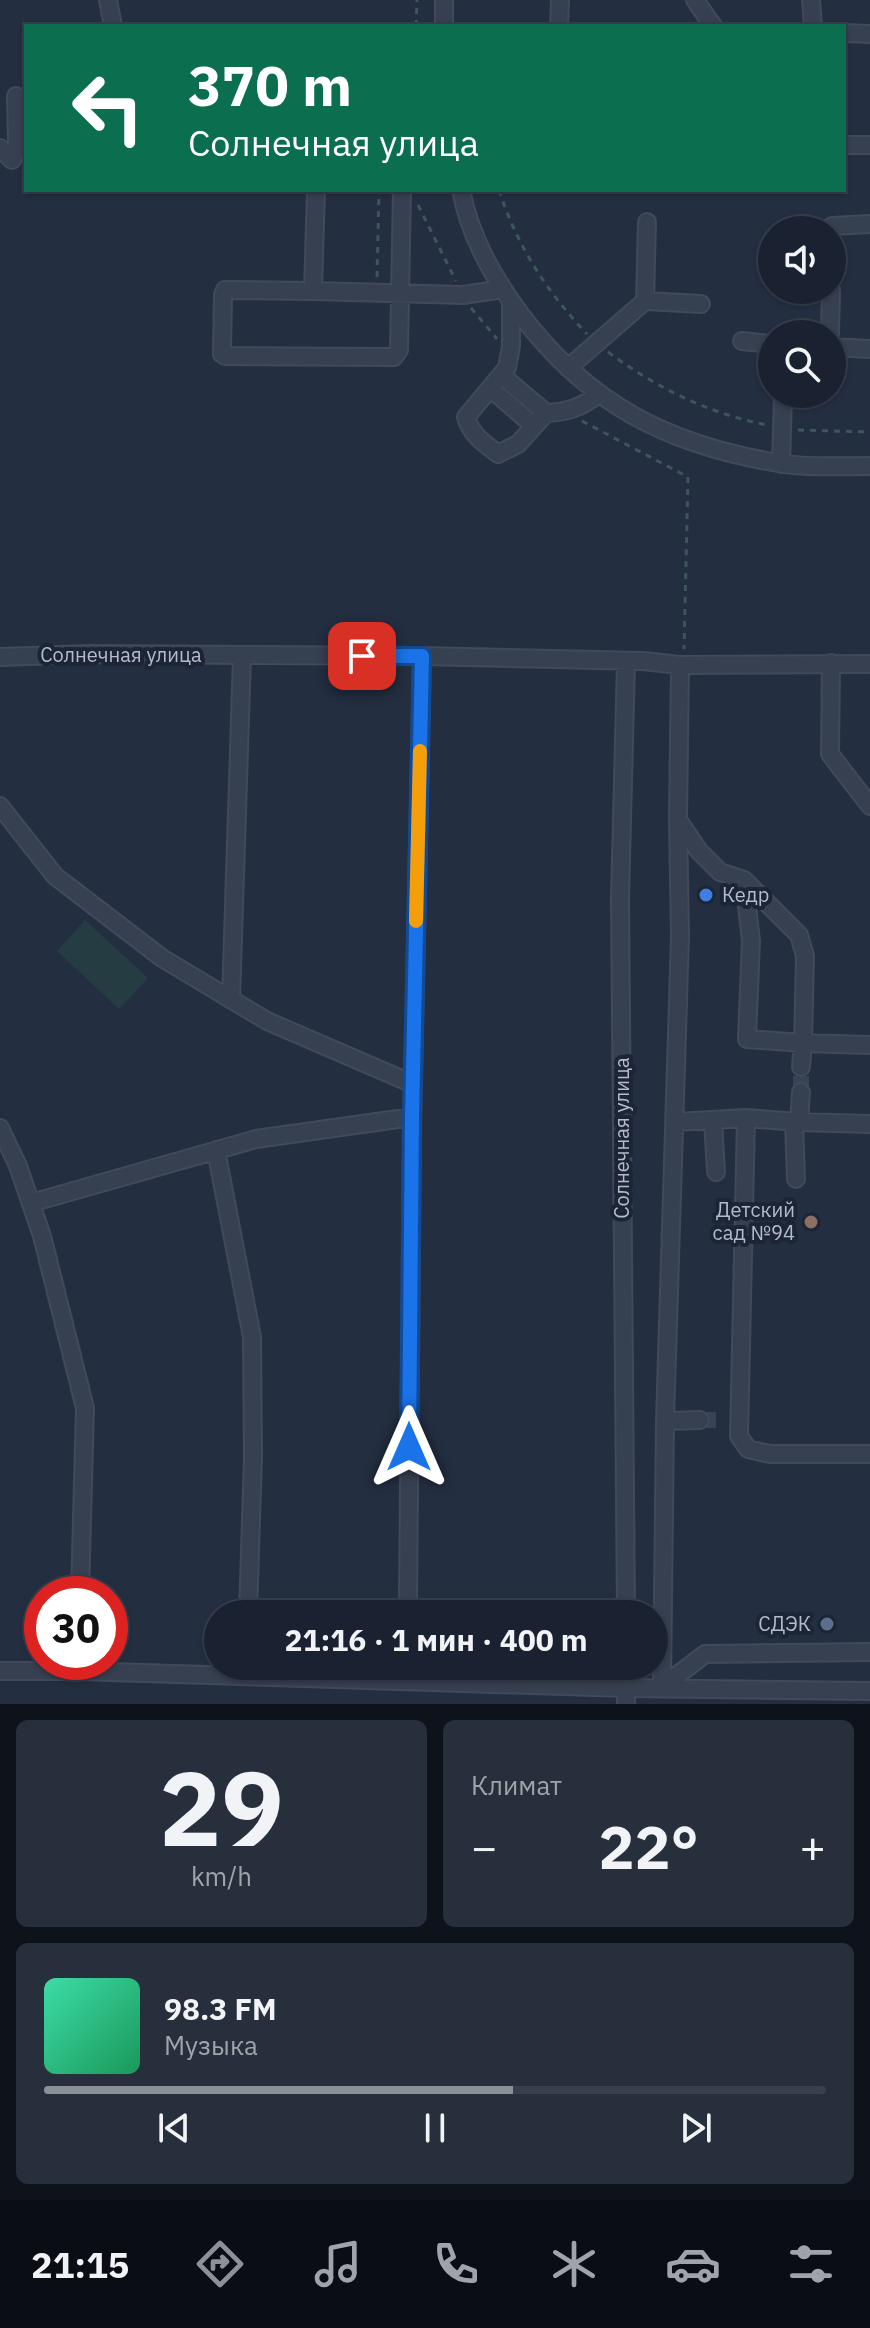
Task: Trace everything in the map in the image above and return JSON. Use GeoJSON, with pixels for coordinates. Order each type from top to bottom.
{"type":"FeatureCollection","features":[{"type":"Feature","properties":{"kind":"street"},"geometry":{"type":"LineString","coordinates":[[108,0],[113,24]]}},
{"type":"Feature","properties":{"kind":"street"},"geometry":{"type":"LineString","coordinates":[[444,0],[444,24]]}},
{"type":"Feature","properties":{"kind":"street"},"geometry":{"type":"LineString","coordinates":[[559,24],[560,0]]}},
{"type":"Feature","properties":{"kind":"street"},"geometry":{"type":"LineString","coordinates":[[695,0],[712,24]]}},
{"type":"Feature","properties":{"kind":"street"},"geometry":{"type":"LineString","coordinates":[[811,0],[813,24]]}},
{"type":"Feature","properties":{"kind":"street"},"geometry":{"type":"LineString","coordinates":[[846,33],[870,34]]}},
{"type":"Feature","properties":{"kind":"street"},"geometry":{"type":"LineString","coordinates":[[0,148],[12,160],[17,144],[14,95]]}},
{"type":"Feature","properties":{"kind":"street"},"geometry":{"type":"LineString","coordinates":[[846,145],[870,145]]}},
{"type":"Feature","properties":{"kind":"street"},"geometry":{"type":"LineString","coordinates":[[313,291],[316,192]]}},
{"type":"Feature","properties":{"kind":"street"},"geometry":{"type":"LineString","coordinates":[[402,192],[400,293],[399,350],[394,357],[222,354],[225,290],[313,291],[376,293],[400,293],[507,296]]}},
{"type":"Feature","properties":{"kind":"street"},"geometry":{"type":"LineString","coordinates":[[462,192],[475,239],[507,296],[537,337],[568,368],[619,410],[711,449],[781,464],[870,466]]}},
{"type":"Feature","properties":{"kind":"street"},"geometry":{"type":"LineString","coordinates":[[645,301],[647,222]]}},
{"type":"Feature","properties":{"kind":"street"},"geometry":{"type":"LineString","coordinates":[[846,225],[870,224]]}},
{"type":"Feature","properties":{"kind":"street"},"geometry":{"type":"LineString","coordinates":[[507,296],[506,365],[466,417],[469,428],[480,440],[498,454],[518,444],[546,413],[584,406],[598,394]]}},
{"type":"Feature","properties":{"kind":"street"},"geometry":{"type":"LineString","coordinates":[[568,368],[645,301],[701,304]]}},
{"type":"Feature","properties":{"kind":"street"},"geometry":{"type":"LineString","coordinates":[[742,341],[758,343]]}},
{"type":"Feature","properties":{"kind":"street"},"geometry":{"type":"LineString","coordinates":[[846,348],[870,349]]}},
{"type":"Feature","properties":{"kind":"street"},"geometry":{"type":"LineString","coordinates":[[506,365],[546,413]]}},
{"type":"Feature","properties":{"kind":"street"},"geometry":{"type":"LineString","coordinates":[[490,388],[534,426]]}},
{"type":"Feature","properties":{"kind":"street"},"geometry":{"type":"LineString","coordinates":[[781,464],[783,408]]}},
{"type":"Feature","properties":{"kind":"street","name":"Солнечная улица"},"geometry":{"type":"LineString","coordinates":[[0,657],[90,654],[422,656],[643,661],[680,665],[870,664]]}},
{"type":"Feature","properties":{"kind":"street"},"geometry":{"type":"LineString","coordinates":[[231,1000],[242,656]]}},
{"type":"Feature","properties":{"kind":"street"},"geometry":{"type":"LineString","coordinates":[[408,1600],[412,1117],[422,656]]}},
{"type":"Feature","properties":{"kind":"street","name":"Солнечная улица"},"geometry":{"type":"LineString","coordinates":[[626,662],[620,898],[626,1600]]}},
{"type":"Feature","properties":{"kind":"street"},"geometry":{"type":"LineString","coordinates":[[831,663],[830,754],[870,806]]}},
{"type":"Feature","properties":{"kind":"street"},"geometry":{"type":"LineString","coordinates":[[662,1687],[665,1421],[680,936],[680,665]]}},
{"type":"Feature","properties":{"kind":"street"},"geometry":{"type":"LineString","coordinates":[[0,806],[55,876],[162,958],[267,1021],[413,1084]]}},
{"type":"Feature","properties":{"kind":"street"},"geometry":{"type":"LineString","coordinates":[[678,819],[699,851],[720,872],[744,880],[799,935],[805,956],[801,1067]]}},
{"type":"Feature","properties":{"kind":"street"},"geometry":{"type":"LineString","coordinates":[[744,880],[751,941],[747,1039],[870,1045]]}},
{"type":"Feature","properties":{"kind":"street"},"geometry":{"type":"LineString","coordinates":[[796,1179],[796,1122],[801,1092]]}},
{"type":"Feature","properties":{"kind":"street"},"geometry":{"type":"LineString","coordinates":[[31,1203],[256,1139],[412,1117]]}},
{"type":"Feature","properties":{"kind":"street"},"geometry":{"type":"LineString","coordinates":[[676,1122],[746,1118],[870,1124]]}},
{"type":"Feature","properties":{"kind":"street"},"geometry":{"type":"LineString","coordinates":[[746,1118],[731,1421],[748,1449],[770,1454],[870,1454]]}},
{"type":"Feature","properties":{"kind":"street"},"geometry":{"type":"LineString","coordinates":[[713,1120],[716,1172]]}},
{"type":"Feature","properties":{"kind":"street"},"geometry":{"type":"LineString","coordinates":[[0,1128],[18,1166],[42,1236],[85,1408],[80,1576]]}},
{"type":"Feature","properties":{"kind":"street"},"geometry":{"type":"LineString","coordinates":[[216,1150],[252,1337],[253,1457],[248,1600]]}},
{"type":"Feature","properties":{"kind":"street"},"geometry":{"type":"LineString","coordinates":[[665,1421],[700,1420]]}},
{"type":"Feature","properties":{"kind":"street"},"geometry":{"type":"LineString","coordinates":[[662,1687],[705,1654],[870,1652]]}},
{"type":"Feature","properties":{"kind":"street"},"geometry":{"type":"LineString","coordinates":[[128,1667],[204,1670]]}},
{"type":"Feature","properties":{"kind":"street"},"geometry":{"type":"LineString","coordinates":[[0,1671],[24,1669]]}},
{"type":"Feature","properties":{"kind":"street"},"geometry":{"type":"LineString","coordinates":[[383,1680],[626,1696],[662,1687],[870,1691]]}},
{"type":"Feature","properties":{"kind":"path"},"geometry":{"type":"LineString","coordinates":[[416,24],[417,0]]}},
{"type":"Feature","properties":{"kind":"path"},"geometry":{"type":"LineString","coordinates":[[376,293],[379,192]]}},
{"type":"Feature","properties":{"kind":"path"},"geometry":{"type":"LineString","coordinates":[[500,192],[510,224],[535,271],[561,307],[596,343],[639,375],[685,400],[734,418],[782,428],[870,432]]}},
{"type":"Feature","properties":{"kind":"path"},"geometry":{"type":"LineString","coordinates":[[417,204],[463,295],[506,365]]}},
{"type":"Feature","properties":{"kind":"path"},"geometry":{"type":"LineString","coordinates":[[570,411],[588,425],[688,477],[685,645],[680,665]]}},
{"type":"Feature","properties":{"kind":"green space"},"geometry":{"type":"Polygon","coordinates":[[[85,920],[148,978],[119,1009],[57,951],[85,920]]]}},
{"type":"Feature","properties":{"kind":"tunnel"},"geometry":{"type":"LineString","coordinates":[[801,1067],[801,1092]]}},
{"type":"Feature","properties":{"kind":"tunnel"},"geometry":{"type":"LineString","coordinates":[[700,1420],[722,1420]]}},
{"type":"Feature","properties":{"kind":"slow traffic"},"geometry":{"type":"LineString","coordinates":[[416,921],[420,751]]}},
{"type":"Feature","properties":{"kind":"place","name":"Кедр"},"geometry":{"type":"Point","coordinates":[706,895]}},
{"type":"Feature","properties":{"kind":"place","name":"Детский сад №94"},"geometry":{"type":"Point","coordinates":[811,1222]}},
{"type":"Feature","properties":{"kind":"place","name":"СДЭК"},"geometry":{"type":"Point","coordinates":[827,1624]}},
{"type":"Feature","properties":{"kind":"route"},"geometry":{"type":"LineString","coordinates":[[362,656],[422,656],[412,1117],[409,1447]]}}]}
